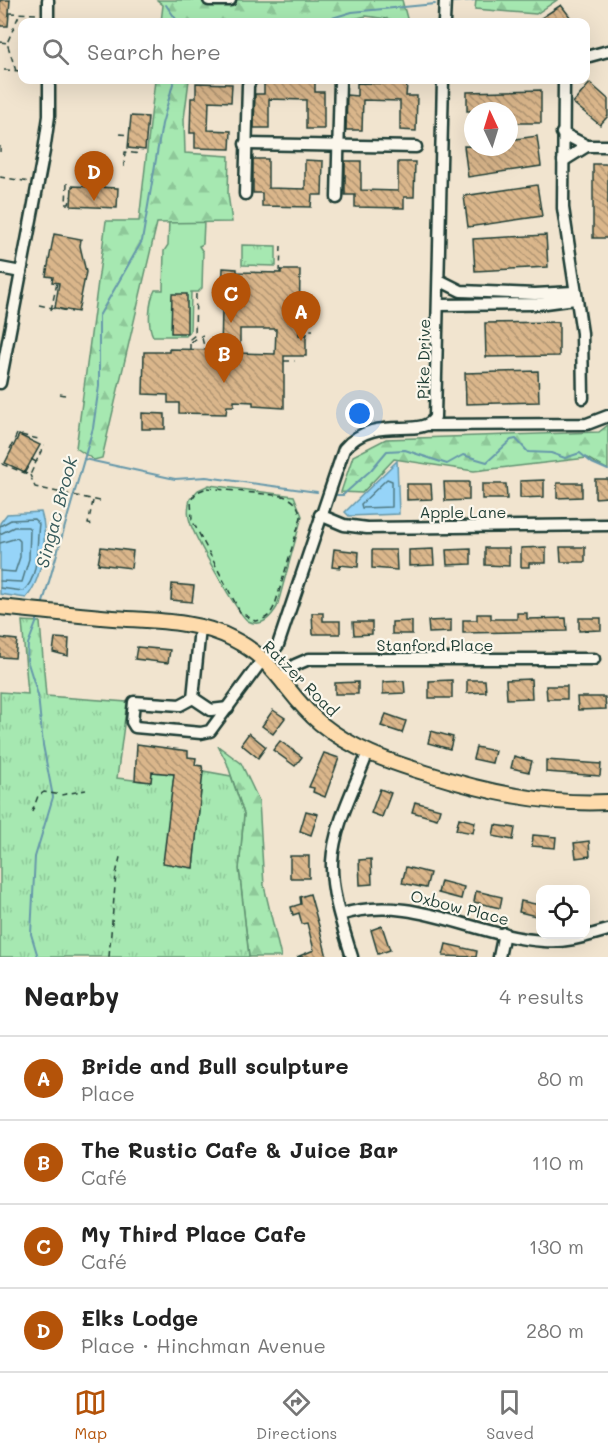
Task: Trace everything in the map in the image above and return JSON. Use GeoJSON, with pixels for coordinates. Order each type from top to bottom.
{"type":"FeatureCollection","features":[{"type":"Feature","properties":{"kind":"main road","name":"Ratzer Road"},"geometry":{"type":"LineString","coordinates":[[0,607],[179,623],[233,638],[265,660],[319,722],[345,741],[368,752],[467,786],[522,799],[574,803],[608,802]]}},
{"type":"Feature","properties":{"kind":"street"},"geometry":{"type":"LineString","coordinates":[[44,18],[48,0]]}},
{"type":"Feature","properties":{"kind":"street"},"geometry":{"type":"LineString","coordinates":[[209,0],[230,0]]}},
{"type":"Feature","properties":{"kind":"street"},"geometry":{"type":"LineString","coordinates":[[444,18],[445,0]]}},
{"type":"Feature","properties":{"kind":"street"},"geometry":{"type":"LineString","coordinates":[[590,56],[608,51]]}},
{"type":"Feature","properties":{"kind":"street"},"geometry":{"type":"LineString","coordinates":[[0,383],[48,130],[49,84]]}},
{"type":"Feature","properties":{"kind":"street"},"geometry":{"type":"LineString","coordinates":[[245,194],[244,144],[249,84]]}},
{"type":"Feature","properties":{"kind":"street"},"geometry":{"type":"LineString","coordinates":[[337,198],[340,84]]}},
{"type":"Feature","properties":{"kind":"street","name":"Pike Drive"},"geometry":{"type":"LineString","coordinates":[[429,425],[436,411],[442,84]]}},
{"type":"Feature","properties":{"kind":"street"},"geometry":{"type":"LineString","coordinates":[[564,84],[563,208],[582,333],[583,398]]}},
{"type":"Feature","properties":{"kind":"street"},"geometry":{"type":"LineString","coordinates":[[562,133],[587,146],[608,146]]}},
{"type":"Feature","properties":{"kind":"street"},"geometry":{"type":"LineString","coordinates":[[244,144],[416,147]]}},
{"type":"Feature","properties":{"kind":"street"},"geometry":{"type":"LineString","coordinates":[[563,161],[587,146]]}},
{"type":"Feature","properties":{"kind":"street"},"geometry":{"type":"LineString","coordinates":[[0,268],[21,272]]}},
{"type":"Feature","properties":{"kind":"street"},"geometry":{"type":"LineString","coordinates":[[439,280],[461,291],[575,296]]}},
{"type":"Feature","properties":{"kind":"street"},"geometry":{"type":"LineString","coordinates":[[493,292],[494,304]]}},
{"type":"Feature","properties":{"kind":"street"},"geometry":{"type":"LineString","coordinates":[[439,305],[538,304],[575,296]]}},
{"type":"Feature","properties":{"kind":"street"},"geometry":{"type":"LineString","coordinates":[[193,698],[180,705],[134,702],[133,725],[139,729],[201,734],[214,728],[278,645],[339,459],[351,441],[368,430],[429,425],[588,424],[608,416]]}},
{"type":"Feature","properties":{"kind":"street","name":"Apple Lane"},"geometry":{"type":"LineString","coordinates":[[320,515],[358,527],[608,525]]}},
{"type":"Feature","properties":{"kind":"street"},"geometry":{"type":"LineString","coordinates":[[193,698],[200,628]]}},
{"type":"Feature","properties":{"kind":"street","name":"Stanford Place"},"geometry":{"type":"LineString","coordinates":[[282,678],[295,665],[309,660],[594,659]]}},
{"type":"Feature","properties":{"kind":"street"},"geometry":{"type":"LineString","coordinates":[[193,698],[211,710],[228,708]]}},
{"type":"Feature","properties":{"kind":"street"},"geometry":{"type":"LineString","coordinates":[[351,957],[335,895],[334,848],[368,752]]}},
{"type":"Feature","properties":{"kind":"street","name":"Oxbow Place"},"geometry":{"type":"LineString","coordinates":[[340,915],[368,908],[399,908],[528,939],[560,941],[608,930]]}},
{"type":"Feature","properties":{"kind":"street"},"geometry":{"type":"LineString","coordinates":[[499,957],[504,933]]}},
{"type":"Feature","properties":{"kind":"path"},"geometry":{"type":"LineString","coordinates":[[9,13],[40,18]]}},
{"type":"Feature","properties":{"kind":"path"},"geometry":{"type":"LineString","coordinates":[[4,70],[16,71],[7,43],[20,13]]}},
{"type":"Feature","properties":{"kind":"path"},"geometry":{"type":"LineString","coordinates":[[0,42],[7,43]]}},
{"type":"Feature","properties":{"kind":"path"},"geometry":{"type":"LineString","coordinates":[[119,134],[129,135]]}},
{"type":"Feature","properties":{"kind":"path"},"geometry":{"type":"LineString","coordinates":[[0,146],[0,152]]}},
{"type":"Feature","properties":{"kind":"path"},"geometry":{"type":"LineString","coordinates":[[124,167],[125,152],[141,154]]}},
{"type":"Feature","properties":{"kind":"path"},"geometry":{"type":"LineString","coordinates":[[0,177],[29,183]]}},
{"type":"Feature","properties":{"kind":"path"},"geometry":{"type":"LineString","coordinates":[[67,183],[69,196]]}},
{"type":"Feature","properties":{"kind":"path"},"geometry":{"type":"LineString","coordinates":[[88,187],[92,184],[111,188]]}},
{"type":"Feature","properties":{"kind":"path"},"geometry":{"type":"LineString","coordinates":[[280,273],[281,246]]}},
{"type":"Feature","properties":{"kind":"path"},"geometry":{"type":"LineString","coordinates":[[52,309],[57,283]]}},
{"type":"Feature","properties":{"kind":"path"},"geometry":{"type":"LineString","coordinates":[[190,350],[190,343],[195,334],[196,292]]}},
{"type":"Feature","properties":{"kind":"path"},"geometry":{"type":"LineString","coordinates":[[215,292],[222,292]]}},
{"type":"Feature","properties":{"kind":"path"},"geometry":{"type":"LineString","coordinates":[[39,305],[72,312]]}},
{"type":"Feature","properties":{"kind":"path"},"geometry":{"type":"LineString","coordinates":[[299,306],[313,307]]}},
{"type":"Feature","properties":{"kind":"path"},"geometry":{"type":"LineString","coordinates":[[190,314],[195,314]]}},
{"type":"Feature","properties":{"kind":"path"},"geometry":{"type":"LineString","coordinates":[[306,338],[308,330],[313,330]]}},
{"type":"Feature","properties":{"kind":"path"},"geometry":{"type":"LineString","coordinates":[[190,343],[202,336],[205,350]]}},
{"type":"Feature","properties":{"kind":"path"},"geometry":{"type":"LineString","coordinates":[[284,361],[295,361]]}},
{"type":"Feature","properties":{"kind":"path"},"geometry":{"type":"LineString","coordinates":[[60,394],[64,395]]}},
{"type":"Feature","properties":{"kind":"path"},"geometry":{"type":"LineString","coordinates":[[11,448],[17,434],[38,439]]}},
{"type":"Feature","properties":{"kind":"path"},"geometry":{"type":"LineString","coordinates":[[30,475],[44,445]]}},
{"type":"Feature","properties":{"kind":"path"},"geometry":{"type":"LineString","coordinates":[[38,450],[42,452]]}},
{"type":"Feature","properties":{"kind":"path"},"geometry":{"type":"LineString","coordinates":[[31,459],[37,462]]}},
{"type":"Feature","properties":{"kind":"path"},"geometry":{"type":"LineString","coordinates":[[2,464],[30,475],[35,487],[100,501]]}},
{"type":"Feature","properties":{"kind":"path"},"geometry":{"type":"LineString","coordinates":[[207,488],[227,488],[293,499],[301,517],[275,605],[268,618],[264,620],[250,619],[240,612],[192,520],[191,500],[197,492],[207,488]]}},
{"type":"Feature","properties":{"kind":"path"},"geometry":{"type":"LineString","coordinates":[[93,500],[88,524],[95,525]]}},
{"type":"Feature","properties":{"kind":"path"},"geometry":{"type":"LineString","coordinates":[[32,812],[38,796],[44,792],[61,795],[86,790]]}},
{"type":"Feature","properties":{"kind":"path"},"geometry":{"type":"LineString","coordinates":[[109,957],[116,874],[121,853]]}},
{"type":"Feature","properties":{"kind":"green space"},"geometry":{"type":"Polygon","coordinates":[[[157,0],[402,0],[407,18],[366,16],[358,18],[161,18],[163,5],[157,0]]]}},
{"type":"Feature","properties":{"kind":"green space"},"geometry":{"type":"Polygon","coordinates":[[[476,0],[557,0],[536,14],[475,9],[476,0]]]}},
{"type":"Feature","properties":{"kind":"green space"},"geometry":{"type":"Polygon","coordinates":[[[155,84],[188,84],[184,119],[185,153],[229,156],[228,194],[232,222],[157,223],[102,458],[94,460],[76,448],[106,221],[139,221],[155,84]]]}},
{"type":"Feature","properties":{"kind":"green space"},"geometry":{"type":"Polygon","coordinates":[[[169,220],[204,221],[203,244],[199,246],[203,252],[202,288],[198,292],[191,292],[190,331],[186,336],[153,336],[150,326],[151,300],[155,290],[163,290],[164,251],[168,245],[169,220]]]}},
{"type":"Feature","properties":{"kind":"green space"},"geometry":{"type":"Polygon","coordinates":[[[242,245],[276,246],[276,266],[242,265],[242,245]]]}},
{"type":"Feature","properties":{"kind":"green space"},"geometry":{"type":"Polygon","coordinates":[[[608,425],[608,470],[587,458],[474,471],[394,459],[362,493],[341,492],[353,456],[386,439],[599,432],[608,425]]]}},
{"type":"Feature","properties":{"kind":"green space"},"geometry":{"type":"Polygon","coordinates":[[[209,485],[294,496],[302,516],[277,607],[269,618],[262,622],[248,621],[235,605],[199,543],[190,522],[188,510],[190,499],[198,490],[209,485]]]}},
{"type":"Feature","properties":{"kind":"green space"},"geometry":{"type":"Polygon","coordinates":[[[22,621],[40,622],[46,696],[127,702],[117,778],[150,782],[152,772],[174,774],[164,863],[193,868],[203,771],[231,776],[244,814],[239,869],[249,957],[0,957],[0,692],[28,694],[22,621]]]}},
{"type":"Feature","properties":{"kind":"green space"},"geometry":{"type":"Polygon","coordinates":[[[218,746],[241,763],[259,801],[264,886],[281,957],[249,957],[239,869],[244,814],[227,763],[218,746]]]}},
{"type":"Feature","properties":{"kind":"water"},"geometry":{"type":"Polygon","coordinates":[[[397,461],[399,514],[349,516],[345,512],[397,461]]]}},
{"type":"Feature","properties":{"kind":"water"},"geometry":{"type":"Polygon","coordinates":[[[41,512],[44,545],[40,569],[32,590],[26,598],[0,594],[0,523],[7,514],[41,512]]]}},
{"type":"Feature","properties":{"kind":"building"},"geometry":{"type":"Polygon","coordinates":[[[0,0],[10,0],[8,26],[0,26],[0,0]]]}},
{"type":"Feature","properties":{"kind":"building"},"geometry":{"type":"Polygon","coordinates":[[[561,5],[571,18],[541,18],[561,5]]]}},
{"type":"Feature","properties":{"kind":"building"},"geometry":{"type":"Polygon","coordinates":[[[590,83],[608,99],[608,116],[600,125],[573,103],[590,83]]]}},
{"type":"Feature","properties":{"kind":"building"},"geometry":{"type":"Polygon","coordinates":[[[196,84],[232,84],[231,102],[209,101],[208,130],[231,131],[230,149],[195,148],[195,133],[190,133],[191,98],[196,98],[196,84]]]}},
{"type":"Feature","properties":{"kind":"building"},"geometry":{"type":"Polygon","coordinates":[[[264,84],[315,84],[315,92],[324,92],[324,129],[306,129],[306,100],[269,99],[269,128],[254,128],[255,94],[264,94],[264,84]]]}},
{"type":"Feature","properties":{"kind":"building"},"geometry":{"type":"Polygon","coordinates":[[[357,84],[407,84],[406,96],[417,96],[416,131],[400,130],[400,101],[363,100],[362,130],[346,130],[347,95],[357,96],[357,84]]]}},
{"type":"Feature","properties":{"kind":"building"},"geometry":{"type":"Polygon","coordinates":[[[541,90],[541,123],[518,123],[518,102],[467,102],[467,92],[541,90]]]}},
{"type":"Feature","properties":{"kind":"building"},"geometry":{"type":"Polygon","coordinates":[[[131,116],[148,117],[145,150],[128,148],[131,116]]]}},
{"type":"Feature","properties":{"kind":"building"},"geometry":{"type":"Polygon","coordinates":[[[537,136],[541,166],[468,177],[465,156],[518,156],[518,139],[537,136]]]}},
{"type":"Feature","properties":{"kind":"building"},"geometry":{"type":"Polygon","coordinates":[[[253,159],[268,159],[268,188],[305,189],[305,160],[323,161],[322,195],[312,195],[311,207],[262,206],[262,193],[253,193],[253,159]]]}},
{"type":"Feature","properties":{"kind":"building"},"geometry":{"type":"Polygon","coordinates":[[[345,161],[361,161],[361,190],[398,191],[398,162],[415,162],[414,197],[404,197],[404,208],[355,207],[355,195],[345,195],[345,161]]]}},
{"type":"Feature","properties":{"kind":"building"},"geometry":{"type":"Polygon","coordinates":[[[593,164],[608,164],[608,238],[593,238],[593,164]]]}},
{"type":"Feature","properties":{"kind":"building"},"geometry":{"type":"Polygon","coordinates":[[[537,185],[542,216],[468,227],[464,196],[537,185]]]}},
{"type":"Feature","properties":{"kind":"building"},"geometry":{"type":"Polygon","coordinates":[[[72,186],[118,188],[117,208],[71,206],[72,186]]]}},
{"type":"Feature","properties":{"kind":"building"},"geometry":{"type":"Polygon","coordinates":[[[54,234],[81,239],[80,246],[86,272],[78,312],[55,308],[59,283],[52,282],[53,277],[46,276],[54,234]]]}},
{"type":"Feature","properties":{"kind":"building"},"geometry":{"type":"Polygon","coordinates":[[[546,235],[548,267],[475,271],[473,239],[546,235]]]}},
{"type":"Feature","properties":{"kind":"building"},"geometry":{"type":"Polygon","coordinates":[[[223,268],[237,269],[237,272],[281,273],[281,270],[300,270],[299,335],[306,335],[306,356],[284,356],[284,408],[253,406],[253,402],[234,401],[234,406],[227,406],[226,414],[179,413],[179,403],[168,403],[168,395],[143,394],[144,352],[169,352],[169,349],[221,350],[223,268]],[[240,329],[240,353],[275,354],[276,329],[240,329]]]}},
{"type":"Feature","properties":{"kind":"building"},"geometry":{"type":"Polygon","coordinates":[[[172,294],[187,294],[187,333],[171,333],[172,294]]]}},
{"type":"Feature","properties":{"kind":"building"},"geometry":{"type":"Polygon","coordinates":[[[559,322],[559,356],[486,357],[485,323],[559,322]]]}},
{"type":"Feature","properties":{"kind":"building"},"geometry":{"type":"Polygon","coordinates":[[[538,371],[539,402],[466,404],[465,373],[538,371]]]}},
{"type":"Feature","properties":{"kind":"building"},"geometry":{"type":"Polygon","coordinates":[[[142,413],[165,414],[165,429],[142,429],[142,413]]]}},
{"type":"Feature","properties":{"kind":"building"},"geometry":{"type":"Polygon","coordinates":[[[19,435],[40,445],[25,472],[5,463],[19,435]]]}},
{"type":"Feature","properties":{"kind":"building"},"geometry":{"type":"Polygon","coordinates":[[[595,479],[608,479],[608,497],[595,498],[595,479]]]}},
{"type":"Feature","properties":{"kind":"building"},"geometry":{"type":"Polygon","coordinates":[[[544,480],[544,497],[520,498],[520,481],[544,480]]]}},
{"type":"Feature","properties":{"kind":"building"},"geometry":{"type":"Polygon","coordinates":[[[444,482],[469,482],[469,500],[445,501],[444,482]]]}},
{"type":"Feature","properties":{"kind":"building"},"geometry":{"type":"Polygon","coordinates":[[[557,483],[582,483],[582,497],[557,498],[557,483]]]}},
{"type":"Feature","properties":{"kind":"building"},"geometry":{"type":"Polygon","coordinates":[[[407,484],[431,484],[432,499],[407,500],[407,484]]]}},
{"type":"Feature","properties":{"kind":"building"},"geometry":{"type":"Polygon","coordinates":[[[482,484],[506,484],[507,499],[482,499],[482,484]]]}},
{"type":"Feature","properties":{"kind":"building"},"geometry":{"type":"Polygon","coordinates":[[[101,547],[133,551],[131,568],[98,564],[101,547]]]}},
{"type":"Feature","properties":{"kind":"building"},"geometry":{"type":"Polygon","coordinates":[[[546,547],[546,563],[529,563],[529,567],[521,567],[521,548],[546,547]]]}},
{"type":"Feature","properties":{"kind":"building"},"geometry":{"type":"Polygon","coordinates":[[[560,547],[585,547],[585,562],[561,562],[560,547]]]}},
{"type":"Feature","properties":{"kind":"building"},"geometry":{"type":"Polygon","coordinates":[[[485,548],[509,548],[509,566],[485,565],[485,548]]]}},
{"type":"Feature","properties":{"kind":"building"},"geometry":{"type":"Polygon","coordinates":[[[334,549],[359,552],[358,567],[340,565],[340,568],[332,567],[334,549]]]}},
{"type":"Feature","properties":{"kind":"building"},"geometry":{"type":"Polygon","coordinates":[[[433,549],[434,565],[409,566],[409,550],[433,549]]]}},
{"type":"Feature","properties":{"kind":"building"},"geometry":{"type":"Polygon","coordinates":[[[471,549],[471,564],[447,565],[446,550],[471,549]]]}},
{"type":"Feature","properties":{"kind":"building"},"geometry":{"type":"Polygon","coordinates":[[[372,550],[396,550],[397,570],[372,568],[372,550]]]}},
{"type":"Feature","properties":{"kind":"building"},"geometry":{"type":"Polygon","coordinates":[[[172,584],[194,586],[192,602],[171,600],[172,584]]]}},
{"type":"Feature","properties":{"kind":"building"},"geometry":{"type":"Polygon","coordinates":[[[312,613],[323,613],[323,621],[340,621],[340,634],[313,634],[312,613]]]}},
{"type":"Feature","properties":{"kind":"building"},"geometry":{"type":"Polygon","coordinates":[[[517,613],[527,613],[527,619],[566,618],[567,631],[463,633],[463,620],[477,620],[477,614],[491,614],[491,619],[517,619],[517,613]]]}},
{"type":"Feature","properties":{"kind":"building"},"geometry":{"type":"Polygon","coordinates":[[[579,618],[601,618],[601,630],[579,631],[579,618]]]}},
{"type":"Feature","properties":{"kind":"building"},"geometry":{"type":"Polygon","coordinates":[[[451,620],[451,632],[429,633],[428,621],[451,620]]]}},
{"type":"Feature","properties":{"kind":"building"},"geometry":{"type":"Polygon","coordinates":[[[412,621],[412,634],[392,634],[392,622],[412,621]]]}},
{"type":"Feature","properties":{"kind":"building"},"geometry":{"type":"Polygon","coordinates":[[[353,622],[372,622],[372,634],[354,635],[353,622]]]}},
{"type":"Feature","properties":{"kind":"building"},"geometry":{"type":"Polygon","coordinates":[[[0,638],[17,640],[15,658],[0,657],[0,638]]]}},
{"type":"Feature","properties":{"kind":"building"},"geometry":{"type":"Polygon","coordinates":[[[55,638],[69,639],[68,656],[53,652],[55,638]]]}},
{"type":"Feature","properties":{"kind":"building"},"geometry":{"type":"Polygon","coordinates":[[[137,647],[170,650],[168,663],[135,659],[137,647]]]}},
{"type":"Feature","properties":{"kind":"building"},"geometry":{"type":"Polygon","coordinates":[[[531,679],[532,698],[507,699],[506,680],[531,679]]]}},
{"type":"Feature","properties":{"kind":"building"},"geometry":{"type":"Polygon","coordinates":[[[452,680],[452,698],[429,698],[429,681],[452,680]]]}},
{"type":"Feature","properties":{"kind":"building"},"geometry":{"type":"Polygon","coordinates":[[[467,680],[485,680],[486,692],[467,693],[467,680]]]}},
{"type":"Feature","properties":{"kind":"building"},"geometry":{"type":"Polygon","coordinates":[[[404,681],[405,693],[383,694],[383,682],[404,681]]]}},
{"type":"Feature","properties":{"kind":"building"},"geometry":{"type":"Polygon","coordinates":[[[358,682],[358,694],[335,694],[335,683],[358,682]]]}},
{"type":"Feature","properties":{"kind":"building"},"geometry":{"type":"Polygon","coordinates":[[[546,686],[567,686],[567,699],[547,699],[546,686]]]}},
{"type":"Feature","properties":{"kind":"building"},"geometry":{"type":"Polygon","coordinates":[[[577,697],[605,697],[606,709],[578,710],[577,697]]]}},
{"type":"Feature","properties":{"kind":"building"},"geometry":{"type":"Polygon","coordinates":[[[273,710],[285,718],[273,734],[262,726],[273,710]]]}},
{"type":"Feature","properties":{"kind":"building"},"geometry":{"type":"Polygon","coordinates":[[[386,714],[406,721],[402,733],[381,726],[386,714]]]}},
{"type":"Feature","properties":{"kind":"building"},"geometry":{"type":"Polygon","coordinates":[[[431,731],[453,737],[450,749],[428,743],[431,731]]]}},
{"type":"Feature","properties":{"kind":"building"},"geometry":{"type":"Polygon","coordinates":[[[249,733],[266,747],[258,758],[241,744],[249,733]]]}},
{"type":"Feature","properties":{"kind":"building"},"geometry":{"type":"Polygon","coordinates":[[[280,741],[302,757],[295,766],[273,750],[280,741]]]}},
{"type":"Feature","properties":{"kind":"building"},"geometry":{"type":"Polygon","coordinates":[[[137,744],[188,751],[188,757],[196,758],[195,765],[202,766],[193,868],[163,863],[174,774],[152,772],[151,782],[135,780],[137,744]]]}},
{"type":"Feature","properties":{"kind":"building"},"geometry":{"type":"Polygon","coordinates":[[[476,747],[495,751],[492,763],[473,759],[476,747]]]}},
{"type":"Feature","properties":{"kind":"building"},"geometry":{"type":"Polygon","coordinates":[[[324,753],[339,758],[325,797],[313,792],[314,788],[309,787],[324,753]]]}},
{"type":"Feature","properties":{"kind":"building"},"geometry":{"type":"Polygon","coordinates":[[[514,756],[532,761],[529,772],[511,768],[514,756]]]}},
{"type":"Feature","properties":{"kind":"building"},"geometry":{"type":"Polygon","coordinates":[[[546,760],[601,764],[600,776],[546,772],[546,760]]]}},
{"type":"Feature","properties":{"kind":"building"},"geometry":{"type":"Polygon","coordinates":[[[380,789],[391,793],[382,817],[371,813],[380,789]]]}},
{"type":"Feature","properties":{"kind":"building"},"geometry":{"type":"Polygon","coordinates":[[[415,802],[440,809],[437,819],[412,812],[415,802]]]}},
{"type":"Feature","properties":{"kind":"building"},"geometry":{"type":"Polygon","coordinates":[[[306,811],[318,814],[311,835],[300,831],[306,811]]]}},
{"type":"Feature","properties":{"kind":"building"},"geometry":{"type":"Polygon","coordinates":[[[459,818],[475,822],[473,833],[456,830],[459,818]]]}},
{"type":"Feature","properties":{"kind":"building"},"geometry":{"type":"Polygon","coordinates":[[[495,825],[515,828],[513,840],[493,836],[495,825]]]}},
{"type":"Feature","properties":{"kind":"building"},"geometry":{"type":"Polygon","coordinates":[[[533,835],[556,837],[555,848],[532,846],[533,835]]]}},
{"type":"Feature","properties":{"kind":"building"},"geometry":{"type":"Polygon","coordinates":[[[589,841],[590,856],[576,858],[574,843],[589,841]]]}},
{"type":"Feature","properties":{"kind":"building"},"geometry":{"type":"Polygon","coordinates":[[[290,856],[309,856],[309,878],[290,878],[290,856]]]}},
{"type":"Feature","properties":{"kind":"building"},"geometry":{"type":"Polygon","coordinates":[[[371,859],[372,884],[360,885],[359,860],[371,859]]]}},
{"type":"Feature","properties":{"kind":"building"},"geometry":{"type":"Polygon","coordinates":[[[406,867],[430,873],[426,888],[402,883],[406,867]]]}},
{"type":"Feature","properties":{"kind":"building"},"geometry":{"type":"Polygon","coordinates":[[[441,881],[464,887],[461,899],[438,893],[441,881]]]}},
{"type":"Feature","properties":{"kind":"building"},"geometry":{"type":"Polygon","coordinates":[[[476,891],[502,897],[500,908],[474,902],[476,891]]]}},
{"type":"Feature","properties":{"kind":"building"},"geometry":{"type":"Polygon","coordinates":[[[310,894],[327,957],[297,957],[314,950],[307,923],[302,924],[299,913],[293,915],[291,907],[301,904],[300,897],[310,894]]]}},
{"type":"Feature","properties":{"kind":"building"},"geometry":{"type":"Polygon","coordinates":[[[521,901],[536,904],[536,916],[519,912],[521,901]]]}},
{"type":"Feature","properties":{"kind":"building"},"geometry":{"type":"Polygon","coordinates":[[[382,926],[390,950],[378,954],[371,930],[382,926]]]}},
{"type":"Feature","properties":{"kind":"building"},"geometry":{"type":"Polygon","coordinates":[[[446,944],[477,951],[476,957],[443,956],[446,944]]]}},
{"type":"Feature","properties":{"kind":"waterway"},"geometry":{"type":"LineString","coordinates":[[452,2],[475,0]]}},
{"type":"Feature","properties":{"kind":"waterway"},"geometry":{"type":"LineString","coordinates":[[332,18],[352,12],[435,4]]}},
{"type":"Feature","properties":{"kind":"waterway","name":"Singac Brook"},"geometry":{"type":"LineString","coordinates":[[166,5],[175,18]]}},
{"type":"Feature","properties":{"kind":"waterway","name":"Singac Brook"},"geometry":{"type":"LineString","coordinates":[[42,606],[93,428],[99,386],[99,316],[142,241],[162,124],[173,84]]}},
{"type":"Feature","properties":{"kind":"waterway"},"geometry":{"type":"LineString","coordinates":[[337,495],[343,495],[371,470],[387,451],[405,450],[447,464],[463,455],[487,462],[511,440],[516,439],[528,452],[551,453],[565,458],[580,453],[592,463],[608,470]]}},
{"type":"Feature","properties":{"kind":"waterway"},"geometry":{"type":"LineString","coordinates":[[84,459],[175,479],[206,477],[317,492]]}},
{"type":"Feature","properties":{"kind":"waterway","name":"Singac Brook"},"geometry":{"type":"LineString","coordinates":[[38,618],[28,644],[27,660],[38,695],[43,745],[53,797],[35,857],[31,934],[38,957]]}},
{"type":"Feature","properties":{"kind":"place","name":"Elks Lodge"},"geometry":{"type":"Point","coordinates":[94,201]}},
{"type":"Feature","properties":{"kind":"place","name":"My Third Place Cafe"},"geometry":{"type":"Point","coordinates":[231,323]}},
{"type":"Feature","properties":{"kind":"place","name":"Bride and Bull sculpture"},"geometry":{"type":"Point","coordinates":[301,341]}},
{"type":"Feature","properties":{"kind":"place","name":"The Rustic Cafe & Juice Bar"},"geometry":{"type":"Point","coordinates":[224,383]}}]}
